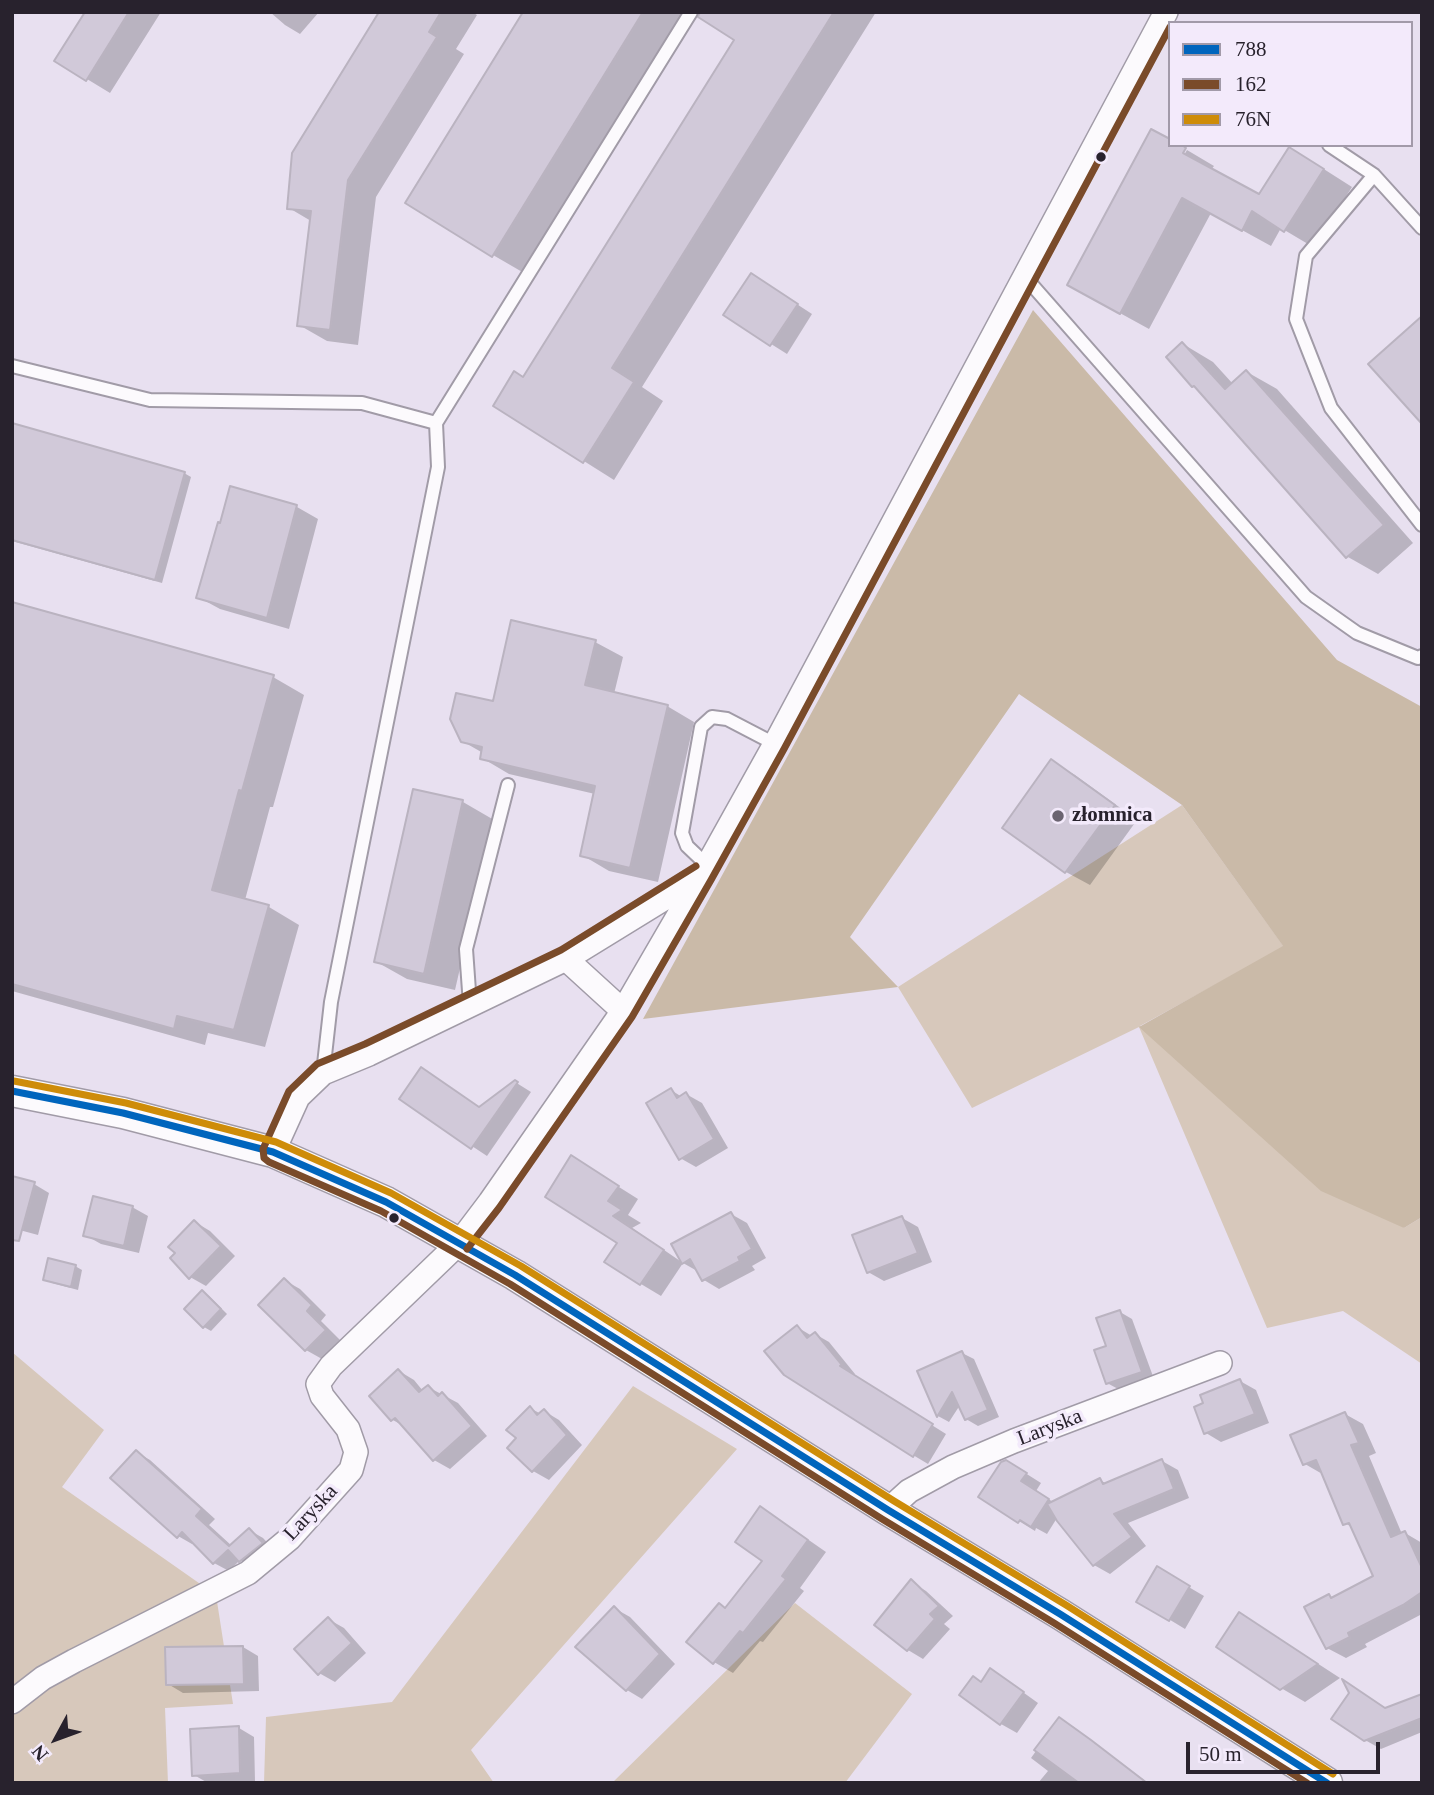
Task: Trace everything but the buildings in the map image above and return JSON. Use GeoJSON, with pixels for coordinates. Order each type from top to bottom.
{"type":"FeatureCollection","features":[{"type":"Feature","properties":{"kind":"street"},"geometry":{"type":"LineString","coordinates":[[459,1243],[623,1011],[705,871],[1025,277],[1164,29]]}},
{"type":"Feature","properties":{"kind":"street"},"geometry":{"type":"LineString","coordinates":[[273,1152],[298,1097],[323,1073],[369,1054],[566,959],[705,871]]}},
{"type":"Feature","properties":{"kind":"street"},"geometry":{"type":"LineString","coordinates":[[566,959],[623,1011]]}},
{"type":"Feature","properties":{"kind":"street"},"geometry":{"type":"LineString","coordinates":[[12,1091],[123,1113],[273,1152],[386,1202],[515,1275],[1327,1783]]}},
{"type":"Feature","properties":{"kind":"street","name":"Laryska"},"geometry":{"type":"LineString","coordinates":[[12,1702],[43,1678],[74,1661],[248,1573],[289,1539],[351,1470],[356,1452],[348,1429],[322,1396],[318,1384],[331,1366],[459,1243]]}},
{"type":"Feature","properties":{"kind":"street","name":"Laryska"},"geometry":{"type":"LineString","coordinates":[[888,1510],[909,1491],[953,1467],[1220,1363]]}},
{"type":"Feature","properties":{"kind":"lane"},"geometry":{"type":"LineString","coordinates":[[323,1073],[331,1002],[438,467],[436,423],[691,12]]}},
{"type":"Feature","properties":{"kind":"lane"},"geometry":{"type":"LineString","coordinates":[[1332,147],[1374,175],[1422,228]]}},
{"type":"Feature","properties":{"kind":"lane"},"geometry":{"type":"LineString","coordinates":[[1374,175],[1306,256],[1296,319],[1331,408],[1422,525]]}},
{"type":"Feature","properties":{"kind":"lane"},"geometry":{"type":"LineString","coordinates":[[1025,277],[1306,597],[1357,633],[1418,658],[1422,656]]}},
{"type":"Feature","properties":{"kind":"lane"},"geometry":{"type":"LineString","coordinates":[[12,366],[149,400],[362,403],[436,423]]}},
{"type":"Feature","properties":{"kind":"lane"},"geometry":{"type":"LineString","coordinates":[[705,871],[687,846],[682,832],[701,727],[712,717],[727,719],[775,744]]}},
{"type":"Feature","properties":{"kind":"lane"},"geometry":{"type":"LineString","coordinates":[[470,1005],[466,949],[508,785]]}},
{"type":"Feature","properties":{"kind":"shaded area"},"geometry":{"type":"Polygon","coordinates":[[[1033,310],[1337,660],[1422,707],[1422,1217],[1404,1228],[1321,1191],[1139,1027],[1283,946],[1182,805],[1019,694],[850,937],[898,987],[643,1019],[1033,310]]]}},
{"type":"Feature","properties":{"kind":"shaded area"},"geometry":{"type":"Polygon","coordinates":[[[1182,805],[1284,947],[1140,1026],[1404,1228],[1422,1217],[1422,1364],[1343,1311],[1267,1328],[1139,1027],[972,1108],[898,987],[1182,805]]]}},
{"type":"Feature","properties":{"kind":"shaded area"},"geometry":{"type":"Polygon","coordinates":[[[12,1352],[104,1430],[62,1487],[216,1595],[233,1704],[165,1708],[168,1783],[12,1783],[12,1352]]]}},
{"type":"Feature","properties":{"kind":"shaded area"},"geometry":{"type":"Polygon","coordinates":[[[633,1386],[737,1449],[471,1750],[494,1783],[264,1783],[266,1717],[392,1702],[633,1386]]]}},
{"type":"Feature","properties":{"kind":"shaded area"},"geometry":{"type":"Polygon","coordinates":[[[795,1603],[912,1694],[845,1783],[612,1783],[795,1603]]]}},
{"type":"Feature","properties":{"kind":"transit line","name":"162"},"geometry":{"type":"LineString","coordinates":[[467,1249],[499,1208],[632,1017],[711,880],[784,749],[1168,31]]}},
{"type":"Feature","properties":{"kind":"transit line","name":"162"},"geometry":{"type":"LineString","coordinates":[[696,866],[561,950],[365,1044],[317,1064],[289,1091],[263,1149],[264,1158],[381,1211],[510,1284],[1307,1783]]}},
{"type":"Feature","properties":{"kind":"transit line","name":"76N"},"geometry":{"type":"LineString","coordinates":[[14,1081],[126,1103],[276,1142],[391,1193],[521,1266],[1333,1774]]}},
{"type":"Feature","properties":{"kind":"transit line","name":"788"},"geometry":{"type":"LineString","coordinates":[[12,1091],[123,1113],[273,1152],[386,1202],[515,1275],[1327,1783]]}},
{"type":"Feature","properties":{"kind":"place","name":"złomnica"},"geometry":{"type":"Point","coordinates":[1058,816]}}]}
